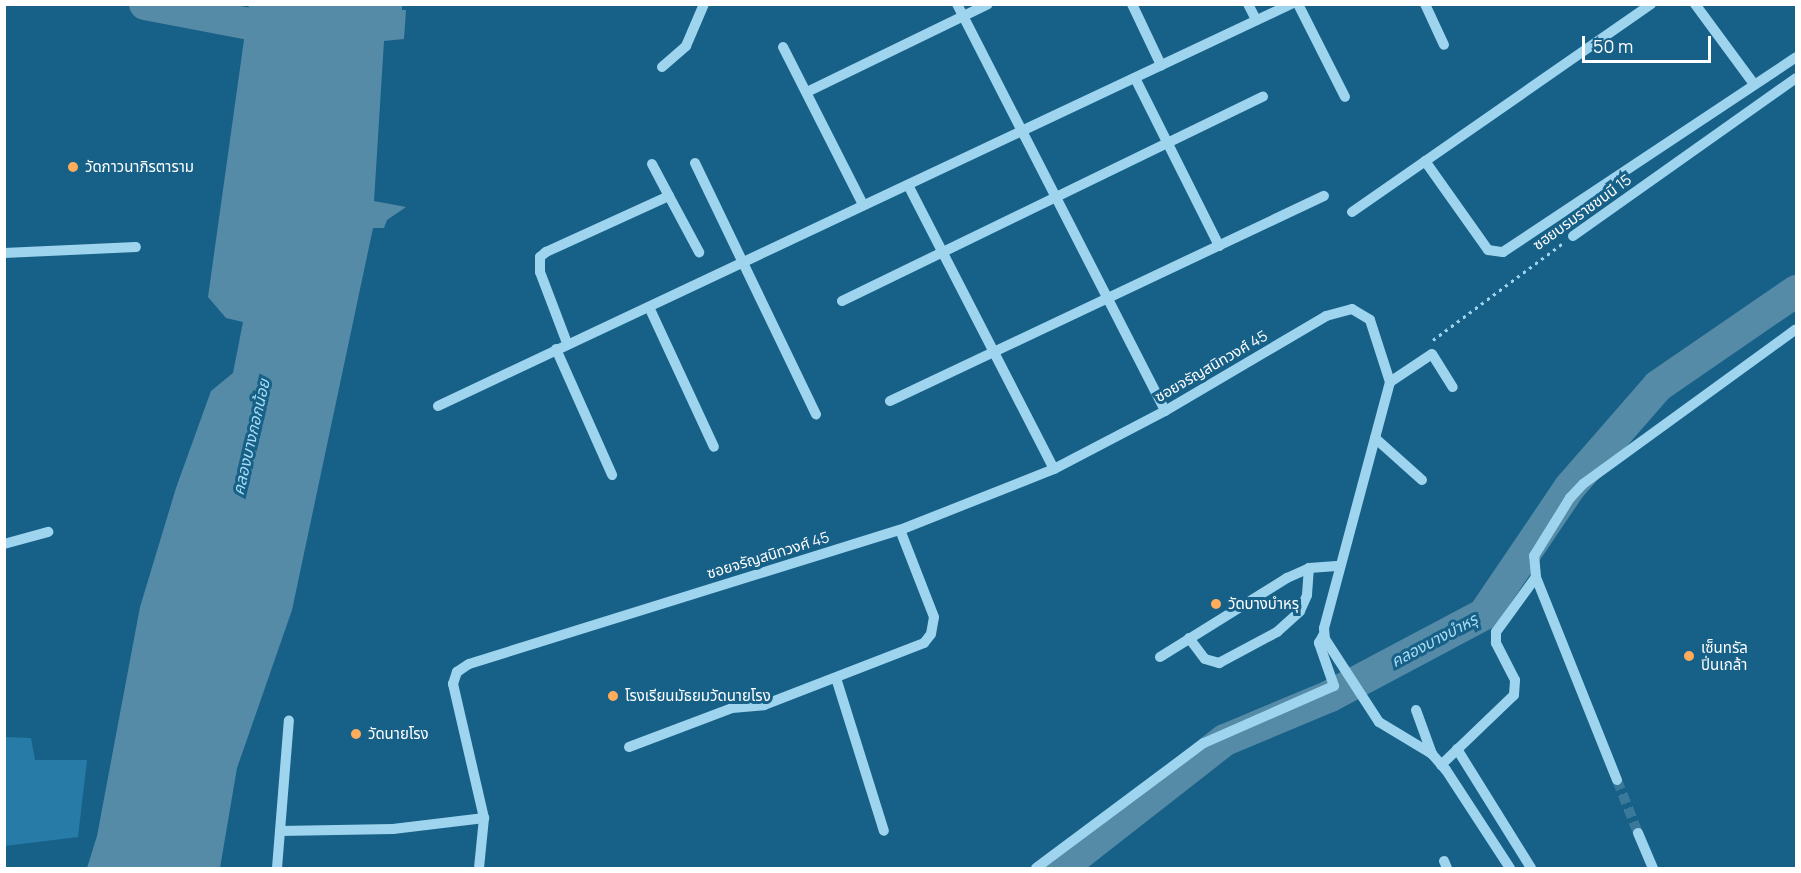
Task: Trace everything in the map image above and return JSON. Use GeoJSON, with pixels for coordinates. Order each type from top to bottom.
{"type":"FeatureCollection","features":[{"type":"Feature","properties":{"kind":"street"},"geometry":{"type":"LineString","coordinates":[[662,67],[686,46],[704,4]]}},
{"type":"Feature","properties":{"kind":"street"},"geometry":{"type":"LineString","coordinates":[[957,4],[1165,411]]}},
{"type":"Feature","properties":{"kind":"street"},"geometry":{"type":"LineString","coordinates":[[807,92],[988,4]]}},
{"type":"Feature","properties":{"kind":"street"},"geometry":{"type":"LineString","coordinates":[[1132,4],[1161,65]]}},
{"type":"Feature","properties":{"kind":"street"},"geometry":{"type":"LineString","coordinates":[[1248,4],[1256,21]]}},
{"type":"Feature","properties":{"kind":"street"},"geometry":{"type":"LineString","coordinates":[[438,406],[567,343],[649,307],[1291,4]]}},
{"type":"Feature","properties":{"kind":"street"},"geometry":{"type":"LineString","coordinates":[[1298,4],[1345,98]]}},
{"type":"Feature","properties":{"kind":"street"},"geometry":{"type":"LineString","coordinates":[[1425,4],[1444,45]]}},
{"type":"Feature","properties":{"kind":"street"},"geometry":{"type":"LineString","coordinates":[[1352,212],[1652,4]]}},
{"type":"Feature","properties":{"kind":"street"},"geometry":{"type":"LineString","coordinates":[[1695,4],[1754,84]]}},
{"type":"Feature","properties":{"kind":"street"},"geometry":{"type":"LineString","coordinates":[[783,47],[863,205]]}},
{"type":"Feature","properties":{"kind":"street"},"geometry":{"type":"LineString","coordinates":[[1425,161],[1488,250],[1498,253],[1797,57]]}},
{"type":"Feature","properties":{"kind":"street"},"geometry":{"type":"LineString","coordinates":[[1135,78],[1219,246]]}},
{"type":"Feature","properties":{"kind":"street","name":"ซฮยบรมราชชนนี 15"},"geometry":{"type":"LineString","coordinates":[[1574,236],[1797,78]]}},
{"type":"Feature","properties":{"kind":"street"},"geometry":{"type":"LineString","coordinates":[[842,301],[1263,97]]}},
{"type":"Feature","properties":{"kind":"street"},"geometry":{"type":"LineString","coordinates":[[695,163],[816,414]]}},
{"type":"Feature","properties":{"kind":"street"},"geometry":{"type":"LineString","coordinates":[[652,164],[699,252]]}},
{"type":"Feature","properties":{"kind":"street"},"geometry":{"type":"LineString","coordinates":[[908,185],[1054,469]]}},
{"type":"Feature","properties":{"kind":"street"},"geometry":{"type":"LineString","coordinates":[[567,343],[540,272],[540,257],[669,196]]}},
{"type":"Feature","properties":{"kind":"street"},"geometry":{"type":"LineString","coordinates":[[890,401],[1324,196]]}},
{"type":"Feature","properties":{"kind":"street"},"geometry":{"type":"LineString","coordinates":[[4,253],[136,247]]}},
{"type":"Feature","properties":{"kind":"street"},"geometry":{"type":"LineString","coordinates":[[649,307],[714,447]]}},
{"type":"Feature","properties":{"kind":"street","name":"ซอยจรัญสนิทวงศ์ 45"},"geometry":{"type":"LineString","coordinates":[[484,818],[453,684],[457,672],[469,664],[900,530],[1054,469],[1165,411],[1341,310],[1352,309],[1370,320],[1390,382]]}},
{"type":"Feature","properties":{"kind":"street"},"geometry":{"type":"LineString","coordinates":[[1617,780],[1536,577],[1534,556],[1570,498],[1583,484],[1797,329]]}},
{"type":"Feature","properties":{"kind":"street"},"geometry":{"type":"LineString","coordinates":[[556,349],[612,475]]}},
{"type":"Feature","properties":{"kind":"street"},"geometry":{"type":"LineString","coordinates":[[1036,868],[1204,743],[1334,686],[1322,658],[1319,643],[1325,637],[1340,566],[1390,382],[1432,354],[1453,387]]}},
{"type":"Feature","properties":{"kind":"street"},"geometry":{"type":"LineString","coordinates":[[1375,438],[1422,480]]}},
{"type":"Feature","properties":{"kind":"street"},"geometry":{"type":"LineString","coordinates":[[629,747],[732,708],[764,705],[924,643],[931,634],[931,606],[900,530]]}},
{"type":"Feature","properties":{"kind":"street"},"geometry":{"type":"LineString","coordinates":[[4,544],[48,532]]}},
{"type":"Feature","properties":{"kind":"street"},"geometry":{"type":"LineString","coordinates":[[1160,657],[1309,567],[1340,566]]}},
{"type":"Feature","properties":{"kind":"street"},"geometry":{"type":"LineString","coordinates":[[1190,638],[1205,659],[1219,663],[1277,632],[1300,611],[1307,595],[1309,567]]}},
{"type":"Feature","properties":{"kind":"street"},"geometry":{"type":"LineString","coordinates":[[1441,765],[1514,695],[1515,680],[1496,643],[1496,632],[1536,577]]}},
{"type":"Feature","properties":{"kind":"street"},"geometry":{"type":"LineString","coordinates":[[1325,637],[1379,722],[1432,754]]}},
{"type":"Feature","properties":{"kind":"street"},"geometry":{"type":"LineString","coordinates":[[836,678],[884,831]]}},
{"type":"Feature","properties":{"kind":"street"},"geometry":{"type":"LineString","coordinates":[[1416,710],[1432,754],[1510,868]]}},
{"type":"Feature","properties":{"kind":"street"},"geometry":{"type":"LineString","coordinates":[[277,868],[289,720]]}},
{"type":"Feature","properties":{"kind":"street"},"geometry":{"type":"LineString","coordinates":[[1457,749],[1531,868]]}},
{"type":"Feature","properties":{"kind":"street"},"geometry":{"type":"LineString","coordinates":[[280,831],[393,829],[484,818],[479,868]]}},
{"type":"Feature","properties":{"kind":"street"},"geometry":{"type":"LineString","coordinates":[[1638,833],[1653,868]]}},
{"type":"Feature","properties":{"kind":"path","name":"ซฮยบรมราชชนนี 15"},"geometry":{"type":"LineString","coordinates":[[1425,346],[1574,236]]}},
{"type":"Feature","properties":{"kind":"shaded area"},"geometry":{"type":"Polygon","coordinates":[[[4,737],[31,738],[35,760],[87,760],[78,837],[5,846],[4,737]]]}},
{"type":"Feature","properties":{"kind":"water","name":"คลองบางกอกน้อย"},"geometry":{"type":"Polygon","coordinates":[[[249,4],[402,5],[402,10],[406,10],[404,39],[384,41],[374,201],[406,207],[387,220],[384,228],[373,228],[292,610],[237,768],[220,868],[87,868],[97,836],[140,607],[176,488],[211,391],[233,373],[243,322],[226,318],[208,297],[249,4]]]}},
{"type":"Feature","properties":{"kind":"waterway"},"geometry":{"type":"LineString","coordinates":[[145,4],[286,31]]}},
{"type":"Feature","properties":{"kind":"waterway","name":"คลองบางบำหรุ"},"geometry":{"type":"LineString","coordinates":[[1061,868],[1225,740],[1330,696],[1484,614],[1570,487],[1658,386],[1796,291]]}},
{"type":"Feature","properties":{"kind":"tunnel"},"geometry":{"type":"LineString","coordinates":[[1617,780],[1638,833]]}},
{"type":"Feature","properties":{"kind":"place","name":"วัดภาวนาภิรตาราม"},"geometry":{"type":"Point","coordinates":[73,167]}},
{"type":"Feature","properties":{"kind":"place","name":"วัดบางบำหรุ"},"geometry":{"type":"Point","coordinates":[1216,604]}},
{"type":"Feature","properties":{"kind":"place","name":"เซ็นทรัล ปิ่นเกล้า"},"geometry":{"type":"Point","coordinates":[1689,656]}},
{"type":"Feature","properties":{"kind":"place","name":"โรงเรียนมัธยมวัดนายโรง"},"geometry":{"type":"Point","coordinates":[613,696]}},
{"type":"Feature","properties":{"kind":"place","name":"วัดนายโรง"},"geometry":{"type":"Point","coordinates":[356,734]}}]}
